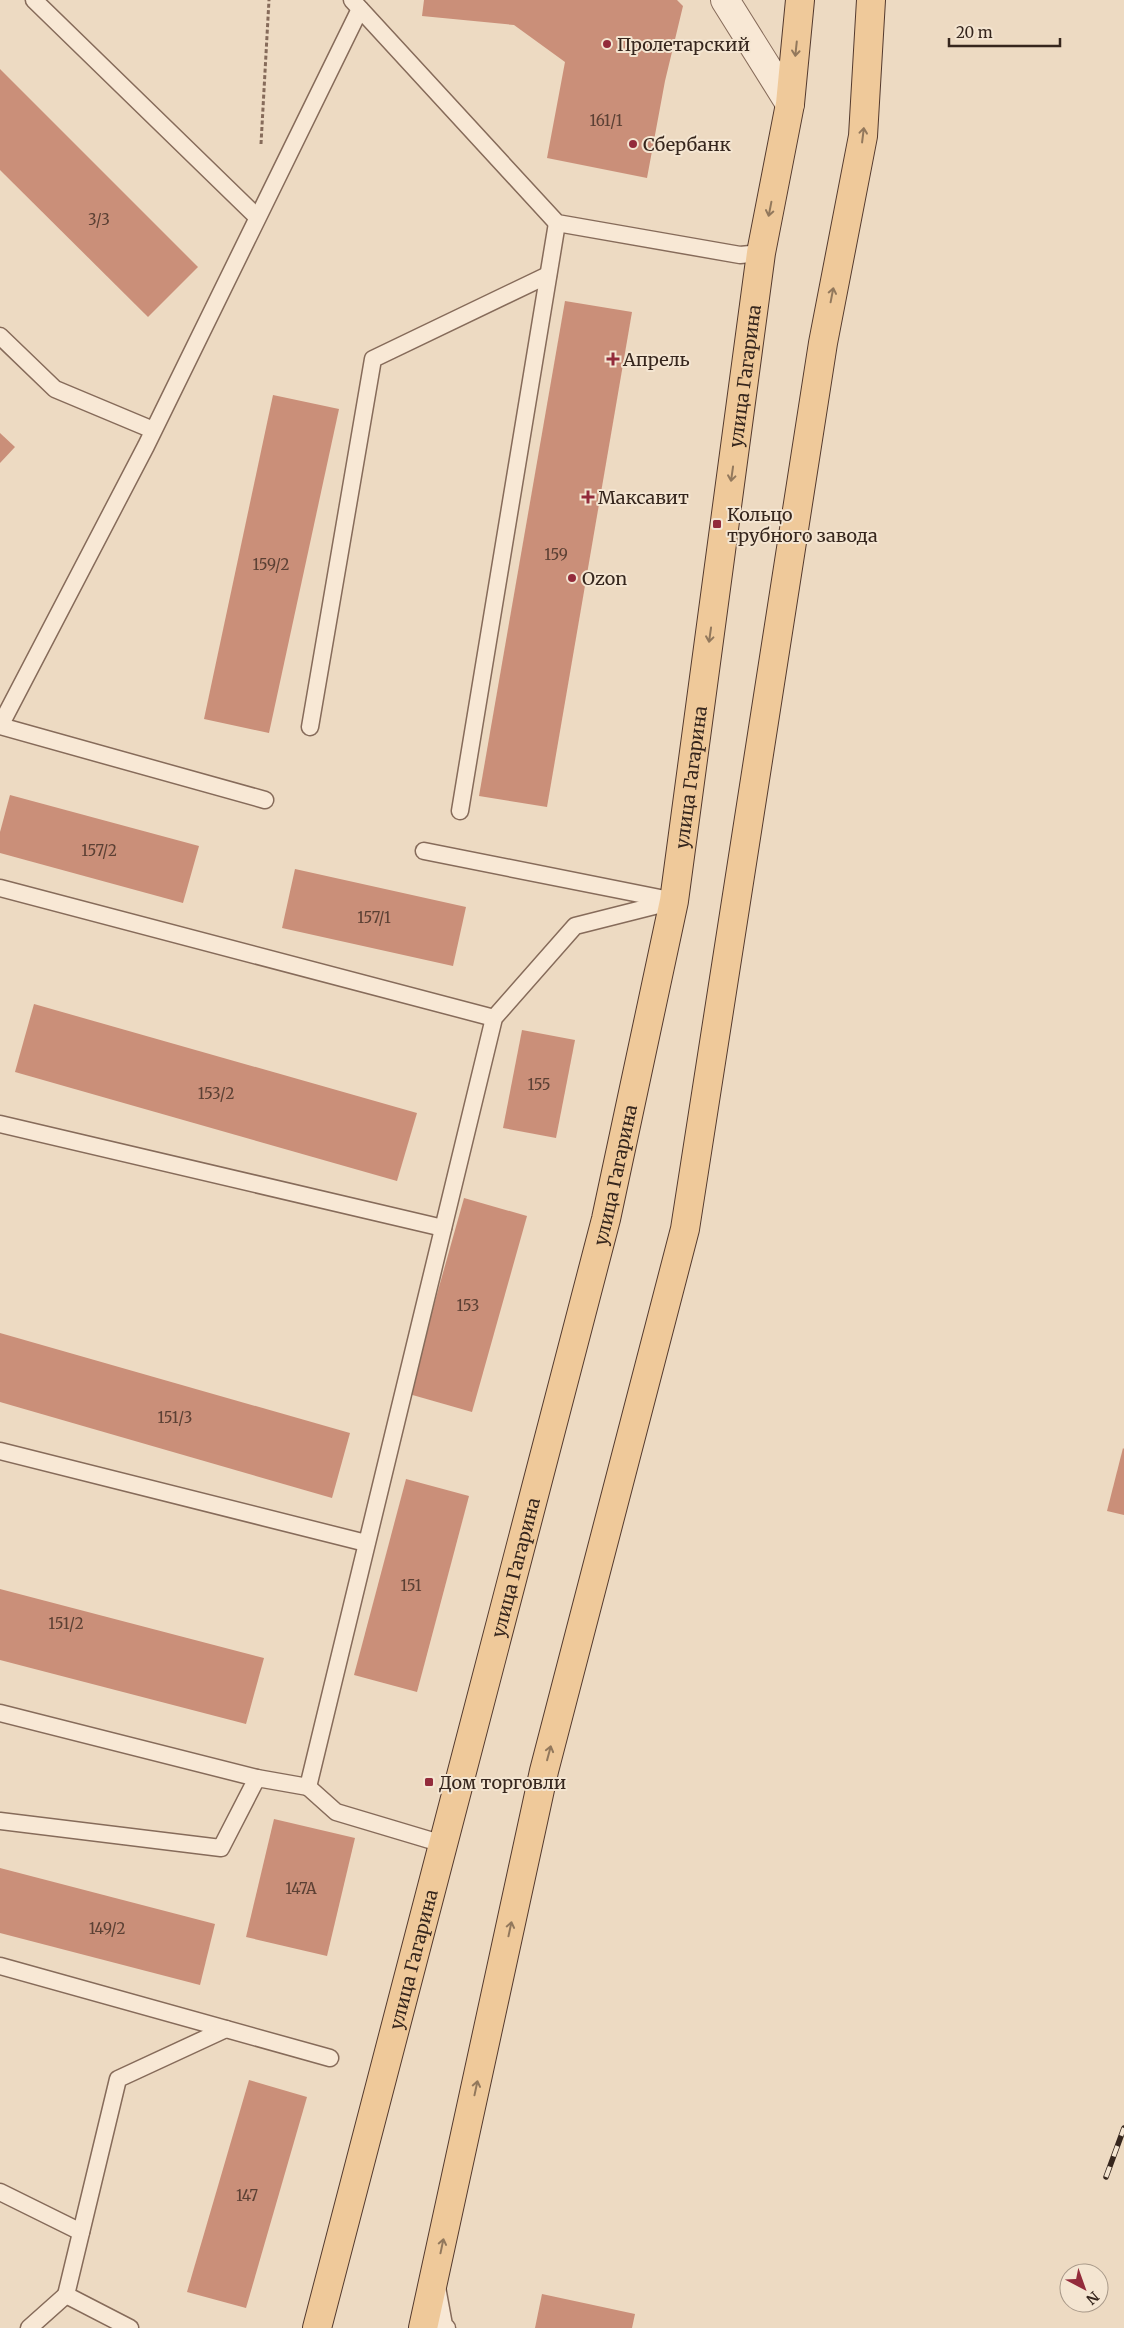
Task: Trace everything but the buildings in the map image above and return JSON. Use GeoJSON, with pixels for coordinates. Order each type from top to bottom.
{"type":"FeatureCollection","features":[{"type":"Feature","properties":{"kind":"main road","name":"улица Гагарина"},"geometry":{"type":"LineString","coordinates":[[318,2328],[606,1219],[674,901],[761,253],[790,104],[800,0]]}},
{"type":"Feature","properties":{"kind":"main road"},"geometry":{"type":"LineString","coordinates":[[423,2328],[436,2276],[544,1771],[685,1229],[823,342],[863,136],[871,0]]}},
{"type":"Feature","properties":{"kind":"street"},"geometry":{"type":"LineString","coordinates":[[725,0],[790,104]]}},
{"type":"Feature","properties":{"kind":"lane"},"geometry":{"type":"LineString","coordinates":[[34,0],[257,217]]}},
{"type":"Feature","properties":{"kind":"lane"},"geometry":{"type":"LineString","coordinates":[[265,800],[0,727],[153,430],[257,217],[356,5],[557,223],[740,255],[761,253]]}},
{"type":"Feature","properties":{"kind":"lane"},"geometry":{"type":"LineString","coordinates":[[460,811],[557,223]]}},
{"type":"Feature","properties":{"kind":"lane"},"geometry":{"type":"LineString","coordinates":[[310,726],[373,359],[548,275]]}},
{"type":"Feature","properties":{"kind":"lane"},"geometry":{"type":"LineString","coordinates":[[0,336],[55,389],[153,430]]}},
{"type":"Feature","properties":{"kind":"lane"},"geometry":{"type":"LineString","coordinates":[[424,850],[674,901]]}},
{"type":"Feature","properties":{"kind":"lane"},"geometry":{"type":"LineString","coordinates":[[0,888],[494,1018]]}},
{"type":"Feature","properties":{"kind":"lane"},"geometry":{"type":"LineString","coordinates":[[308,1787],[494,1018],[575,926],[674,901]]}},
{"type":"Feature","properties":{"kind":"lane"},"geometry":{"type":"LineString","coordinates":[[0,1124],[443,1228]]}},
{"type":"Feature","properties":{"kind":"lane"},"geometry":{"type":"LineString","coordinates":[[0,1451],[366,1543]]}},
{"type":"Feature","properties":{"kind":"lane"},"geometry":{"type":"LineString","coordinates":[[0,1713],[257,1778],[308,1787],[336,1812],[444,1844]]}},
{"type":"Feature","properties":{"kind":"lane"},"geometry":{"type":"LineString","coordinates":[[0,1821],[220,1848],[257,1778]]}},
{"type":"Feature","properties":{"kind":"lane"},"geometry":{"type":"LineString","coordinates":[[0,1966],[330,2058]]}},
{"type":"Feature","properties":{"kind":"lane"},"geometry":{"type":"LineString","coordinates":[[29,2328],[66,2295],[118,2079],[226,2029]]}},
{"type":"Feature","properties":{"kind":"lane"},"geometry":{"type":"LineString","coordinates":[[0,2192],[81,2232]]}},
{"type":"Feature","properties":{"kind":"lane"},"geometry":{"type":"LineString","coordinates":[[436,2276],[444,2325],[447,2328]]}},
{"type":"Feature","properties":{"kind":"lane"},"geometry":{"type":"LineString","coordinates":[[66,2295],[130,2328]]}},
{"type":"Feature","properties":{"kind":"path"},"geometry":{"type":"LineString","coordinates":[[261,148],[269,0]]}},
{"type":"Feature","properties":{"kind":"railway"},"geometry":{"type":"LineString","coordinates":[[1106,2177],[1124,2128]]}},
{"type":"Feature","properties":{"kind":"place","name":"Пролетарский"},"geometry":{"type":"Point","coordinates":[607,44]}},
{"type":"Feature","properties":{"kind":"place","name":"Сбербанк"},"geometry":{"type":"Point","coordinates":[633,144]}},
{"type":"Feature","properties":{"kind":"place","name":"Апрель"},"geometry":{"type":"Point","coordinates":[613,359]}},
{"type":"Feature","properties":{"kind":"place","name":"Максавит"},"geometry":{"type":"Point","coordinates":[588,497]}},
{"type":"Feature","properties":{"kind":"place","name":"Кольцо трубного завода"},"geometry":{"type":"Point","coordinates":[717,524]}},
{"type":"Feature","properties":{"kind":"place","name":"Ozon"},"geometry":{"type":"Point","coordinates":[572,578]}},
{"type":"Feature","properties":{"kind":"place","name":"Дом торговли"},"geometry":{"type":"Point","coordinates":[429,1782]}}]}
